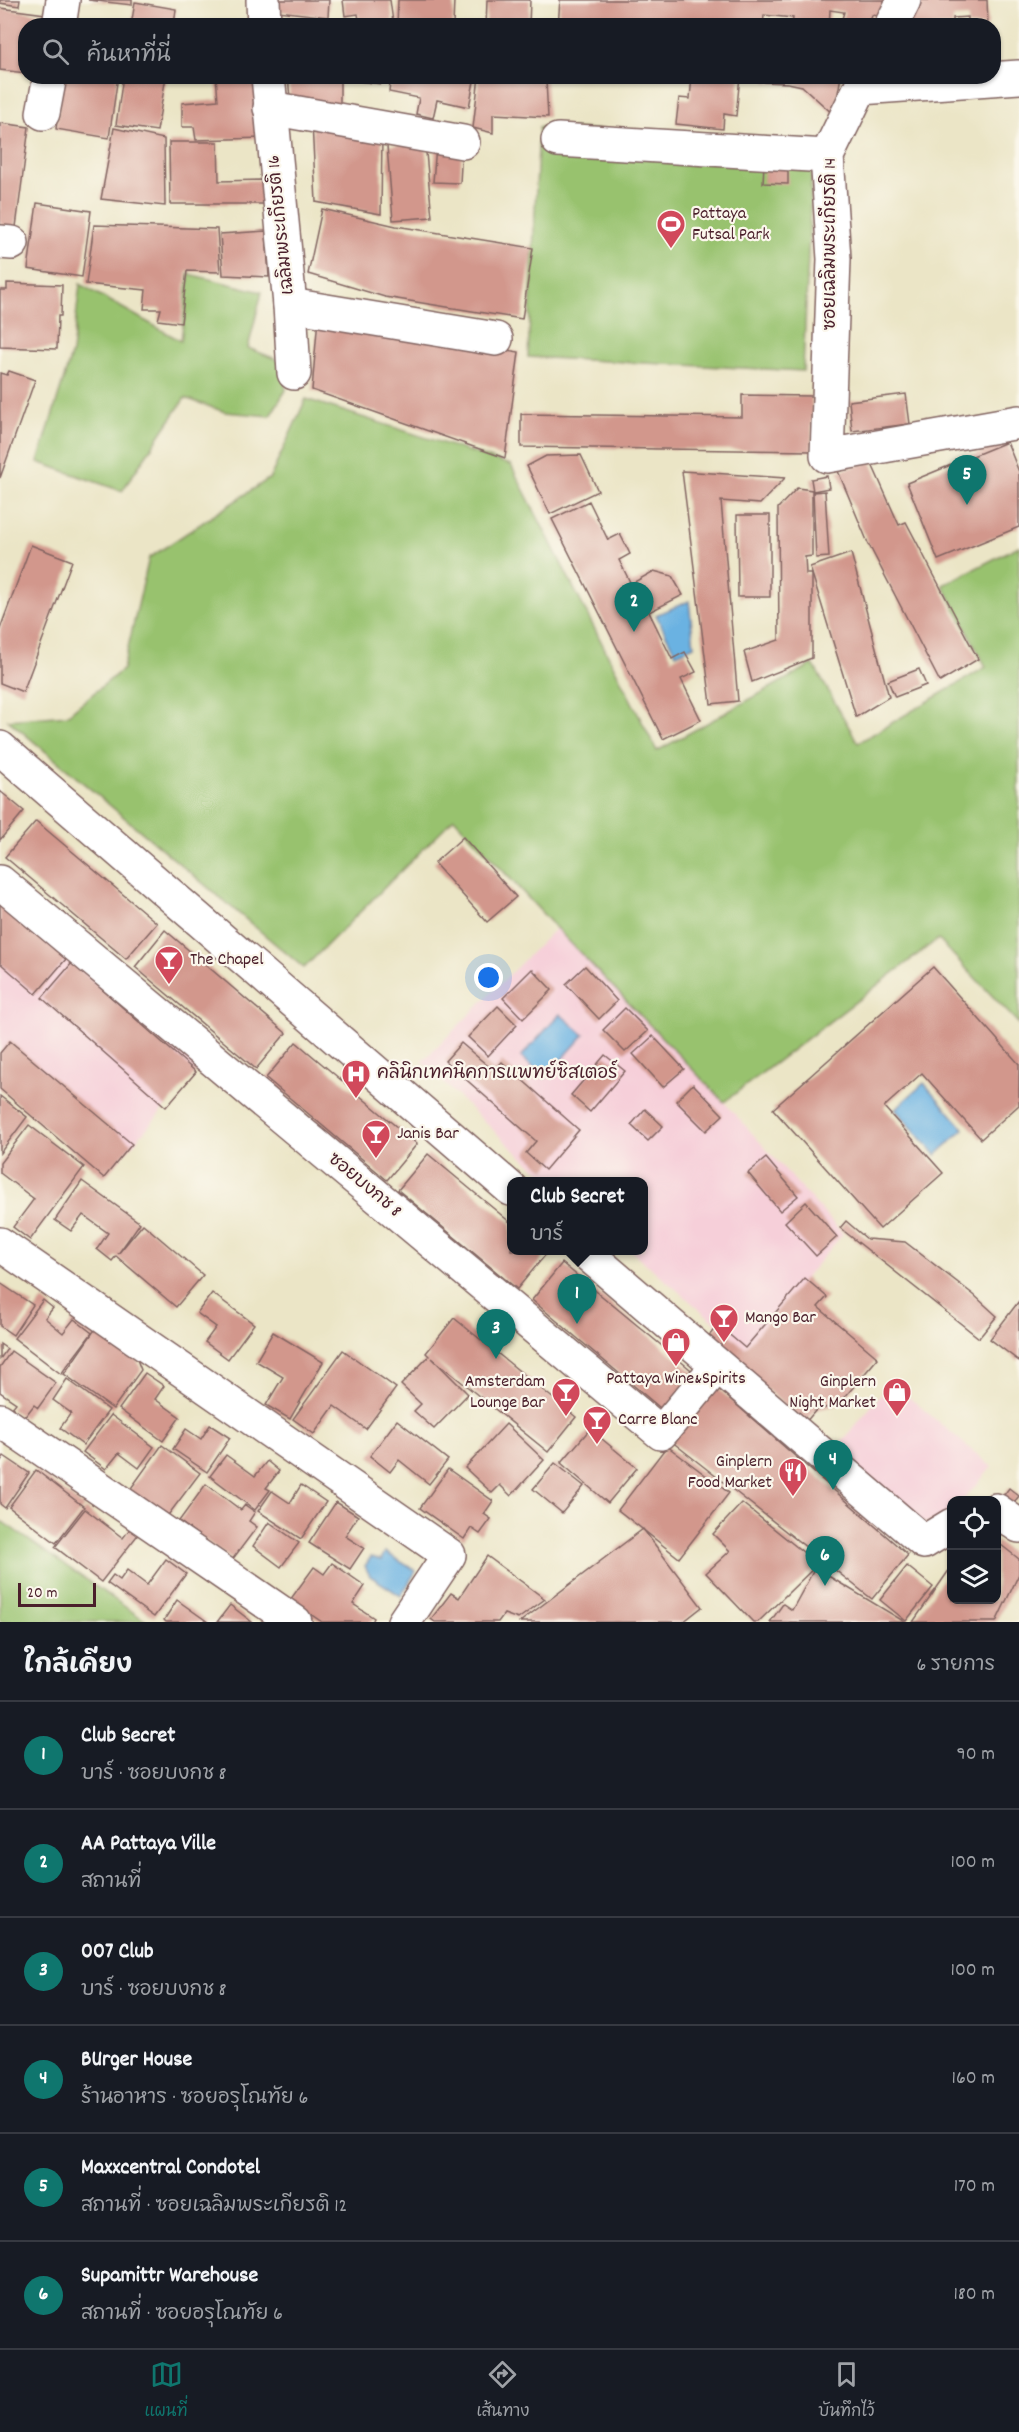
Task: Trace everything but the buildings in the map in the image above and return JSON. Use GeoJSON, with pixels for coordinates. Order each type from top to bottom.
{"type":"FeatureCollection","features":[{"type":"Feature","properties":{"kind":"street"},"geometry":{"type":"LineString","coordinates":[[60,18],[63,0]]}},
{"type":"Feature","properties":{"kind":"street"},"geometry":{"type":"LineString","coordinates":[[263,0],[264,18]]}},
{"type":"Feature","properties":{"kind":"street"},"geometry":{"type":"LineString","coordinates":[[895,18],[904,0]]}},
{"type":"Feature","properties":{"kind":"street"},"geometry":{"type":"LineString","coordinates":[[1001,78],[1019,77]]}},
{"type":"Feature","properties":{"kind":"street"},"geometry":{"type":"LineString","coordinates":[[43,113],[48,84]]}},
{"type":"Feature","properties":{"kind":"street","name":"ซอยเฉลิมพระเกียรติ 14"},"geometry":{"type":"LineString","coordinates":[[862,84],[827,156],[834,259],[827,456],[1016,429]]}},
{"type":"Feature","properties":{"kind":"street"},"geometry":{"type":"LineString","coordinates":[[269,92],[463,142]]}},
{"type":"Feature","properties":{"kind":"street","name":"เฉลิมพระเกียรติ 16"},"geometry":{"type":"LineString","coordinates":[[269,92],[290,305],[294,373]]}},
{"type":"Feature","properties":{"kind":"street"},"geometry":{"type":"LineString","coordinates":[[558,140],[827,156]]}},
{"type":"Feature","properties":{"kind":"street"},"geometry":{"type":"LineString","coordinates":[[290,305],[496,339]]}},
{"type":"Feature","properties":{"kind":"street"},"geometry":{"type":"LineString","coordinates":[[0,748],[507,1185]]}},
{"type":"Feature","properties":{"kind":"street","name":"ซอยบงกช 8"},"geometry":{"type":"LineString","coordinates":[[0,882],[662,1433],[717,1366]]}},
{"type":"Feature","properties":{"kind":"street"},"geometry":{"type":"LineString","coordinates":[[0,1244],[449,1555],[404,1622]]}},
{"type":"Feature","properties":{"kind":"street"},"geometry":{"type":"LineString","coordinates":[[588,1255],[924,1542],[947,1528]]}},
{"type":"Feature","properties":{"kind":"street"},"geometry":{"type":"LineString","coordinates":[[0,1419],[295,1622]]}},
{"type":"Feature","properties":{"kind":"street"},"geometry":{"type":"LineString","coordinates":[[1001,1513],[1019,1526]]}},
{"type":"Feature","properties":{"kind":"shaded area"},"geometry":{"type":"Polygon","coordinates":[[[0,898],[199,1068],[104,1178],[0,1088],[0,898]]]}},
{"type":"Feature","properties":{"kind":"shaded area"},"geometry":{"type":"Polygon","coordinates":[[[556,928],[724,1102],[843,1234],[745,1348],[636,1255],[648,1255],[648,1177],[546,1177],[512,1148],[422,1062],[556,928]]]}},
{"type":"Feature","properties":{"kind":"shaded area","name":"Ginplern Night Market"},"geometry":{"type":"Polygon","coordinates":[[[891,1382],[992,1467],[967,1496],[947,1496],[947,1516],[928,1523],[913,1520],[833,1453],[891,1382]]]}},
{"type":"Feature","properties":{"kind":"green space","name":"Pattaya Futsal Park"},"geometry":{"type":"Polygon","coordinates":[[[539,127],[813,141],[803,371],[528,357],[539,127]]]}},
{"type":"Feature","properties":{"kind":"green space"},"geometry":{"type":"Polygon","coordinates":[[[189,274],[262,292],[248,348],[281,361],[286,390],[270,416],[225,412],[185,398],[122,491],[38,462],[72,352],[80,284],[181,341],[189,274]]]}},
{"type":"Feature","properties":{"kind":"green space"},"geometry":{"type":"Polygon","coordinates":[[[306,399],[511,465],[657,751],[813,664],[858,743],[986,667],[943,585],[1019,546],[1019,1024],[938,939],[724,1102],[556,928],[454,818],[304,968],[8,720],[67,715],[123,669],[149,558],[270,478],[306,399]]]}},
{"type":"Feature","properties":{"kind":"green space"},"geometry":{"type":"Polygon","coordinates":[[[0,1520],[147,1622],[0,1622],[0,1520]]]}},
{"type":"Feature","properties":{"kind":"water"},"geometry":{"type":"Polygon","coordinates":[[[689,601],[694,646],[676,654],[656,615],[689,601]]]}},
{"type":"Feature","properties":{"kind":"water"},"geometry":{"type":"Polygon","coordinates":[[[560,1014],[584,1035],[545,1078],[521,1057],[560,1014]]]}},
{"type":"Feature","properties":{"kind":"water"},"geometry":{"type":"Polygon","coordinates":[[[924,1083],[964,1129],[936,1155],[895,1109],[924,1083]]]}},
{"type":"Feature","properties":{"kind":"water"},"geometry":{"type":"Polygon","coordinates":[[[385,1552],[416,1571],[401,1596],[370,1576],[365,1566],[371,1557],[381,1560],[385,1552]]]}},
{"type":"Feature","properties":{"kind":"place","name":"Pattaya Futsal Park"},"geometry":{"type":"Point","coordinates":[671,250]}},
{"type":"Feature","properties":{"kind":"place","name":"Maxxcentral Condotel"},"geometry":{"type":"Point","coordinates":[967,505]}},
{"type":"Feature","properties":{"kind":"place","name":"AA Pattaya Ville"},"geometry":{"type":"Point","coordinates":[634,632]}},
{"type":"Feature","properties":{"kind":"place","name":"The Chapel"},"geometry":{"type":"Point","coordinates":[169,986]}},
{"type":"Feature","properties":{"kind":"place","name":"คลินิกเทคนิคการแพทย์ซิสเตอร์"},"geometry":{"type":"Point","coordinates":[356,1100]}},
{"type":"Feature","properties":{"kind":"place","name":"Janis Bar"},"geometry":{"type":"Point","coordinates":[376,1160]}},
{"type":"Feature","properties":{"kind":"place","name":"Club Secret"},"geometry":{"type":"Point","coordinates":[577,1324]}},
{"type":"Feature","properties":{"kind":"place","name":"Mango Bar"},"geometry":{"type":"Point","coordinates":[724,1344]}},
{"type":"Feature","properties":{"kind":"place","name":"007 Club"},"geometry":{"type":"Point","coordinates":[496,1359]}},
{"type":"Feature","properties":{"kind":"place","name":"Pattaya Wine&Spirits"},"geometry":{"type":"Point","coordinates":[676,1368]}},
{"type":"Feature","properties":{"kind":"place","name":"Amsterdam Lounge Bar"},"geometry":{"type":"Point","coordinates":[566,1418]}},
{"type":"Feature","properties":{"kind":"place","name":"Ginplern Night Market"},"geometry":{"type":"Point","coordinates":[897,1418]}},
{"type":"Feature","properties":{"kind":"place","name":"Carre Blanc"},"geometry":{"type":"Point","coordinates":[597,1446]}},
{"type":"Feature","properties":{"kind":"place","name":"BUrger House"},"geometry":{"type":"Point","coordinates":[833,1490]}},
{"type":"Feature","properties":{"kind":"place","name":"Ginplern Food Market"},"geometry":{"type":"Point","coordinates":[793,1498]}},
{"type":"Feature","properties":{"kind":"place","name":"Supamittr Warehouse"},"geometry":{"type":"Point","coordinates":[825,1586]}}]}
